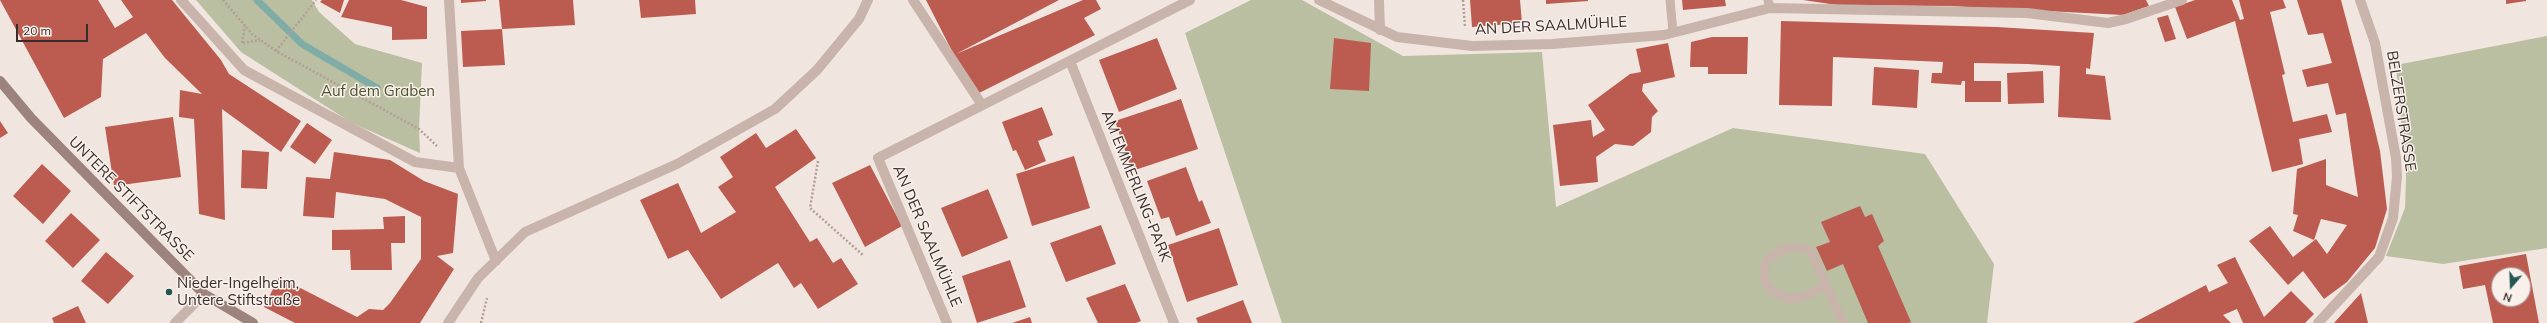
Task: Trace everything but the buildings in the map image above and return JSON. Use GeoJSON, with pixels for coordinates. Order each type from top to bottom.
{"type":"FeatureCollection","features":[{"type":"Feature","properties":{"kind":"main road","name":"UNTERE STIFTSTRASSE"},"geometry":{"type":"LineString","coordinates":[[0,81],[31,118],[204,294],[253,323]]}},
{"type":"Feature","properties":{"kind":"street"},"geometry":{"type":"LineString","coordinates":[[181,0],[244,70],[415,162],[459,168]]}},
{"type":"Feature","properties":{"kind":"street"},"geometry":{"type":"LineString","coordinates":[[449,0],[459,168],[496,261]]}},
{"type":"Feature","properties":{"kind":"street"},"geometry":{"type":"LineString","coordinates":[[448,323],[478,278],[525,232],[677,164],[775,109],[817,70],[859,19],[868,0]]}},
{"type":"Feature","properties":{"kind":"street"},"geometry":{"type":"LineString","coordinates":[[913,0],[982,105]]}},
{"type":"Feature","properties":{"kind":"street","name":"AN DER SAALMÜHLE"},"geometry":{"type":"LineString","coordinates":[[947,323],[878,158],[1190,0]]}},
{"type":"Feature","properties":{"kind":"street","name":"AN DER SAALMÜHLE"},"geometry":{"type":"LineString","coordinates":[[1319,0],[1397,37],[1466,45],[1552,44],[1673,32],[1740,17],[1769,4],[2027,13],[2108,23],[2126,19],[2182,0]]}},
{"type":"Feature","properties":{"kind":"street"},"geometry":{"type":"LineString","coordinates":[[1379,0],[1380,30]]}},
{"type":"Feature","properties":{"kind":"street","name":"BELZERSTRASSE"},"geometry":{"type":"LineString","coordinates":[[2318,323],[2379,257],[2394,218],[2397,177],[2396,158],[2375,43],[2360,0]]}},
{"type":"Feature","properties":{"kind":"street","name":"AM EMMERLING-PARK"},"geometry":{"type":"LineString","coordinates":[[1070,61],[1174,323]]}},
{"type":"Feature","properties":{"kind":"street"},"geometry":{"type":"LineString","coordinates":[[174,323],[204,294]]}},
{"type":"Feature","properties":{"kind":"lane"},"geometry":{"type":"LineString","coordinates":[[1670,0],[1673,32]]}},
{"type":"Feature","properties":{"kind":"lane"},"geometry":{"type":"LineString","coordinates":[[1826,285],[1808,295],[1790,299],[1773,292],[1766,284],[1763,272],[1767,260],[1781,250],[1797,247],[1811,252],[1826,285],[1843,323]]}},
{"type":"Feature","properties":{"kind":"path"},"geometry":{"type":"LineString","coordinates":[[223,0],[252,34],[260,40],[276,51],[419,129],[459,168]]}},
{"type":"Feature","properties":{"kind":"path"},"geometry":{"type":"LineString","coordinates":[[276,51],[316,0]]}},
{"type":"Feature","properties":{"kind":"path"},"geometry":{"type":"LineString","coordinates":[[1463,0],[1466,45]]}},
{"type":"Feature","properties":{"kind":"path"},"geometry":{"type":"LineString","coordinates":[[242,44],[260,40]]}},
{"type":"Feature","properties":{"kind":"path"},"geometry":{"type":"LineString","coordinates":[[818,162],[810,208],[864,256]]}},
{"type":"Feature","properties":{"kind":"green space","name":"Auf dem Graben"},"geometry":{"type":"Polygon","coordinates":[[[196,0],[312,0],[319,12],[355,44],[422,63],[419,129],[420,153],[352,123],[241,52],[196,0]]]}},
{"type":"Feature","properties":{"kind":"green space"},"geometry":{"type":"Polygon","coordinates":[[[1251,0],[1302,0],[1403,56],[1542,52],[1556,207],[1733,128],[1925,154],[1994,264],[1987,323],[1282,323],[1185,33],[1251,0]]]}},
{"type":"Feature","properties":{"kind":"green space"},"geometry":{"type":"Polygon","coordinates":[[[2547,36],[2547,248],[2443,264],[2386,256],[2405,208],[2406,177],[2396,65],[2547,36]]]}},
{"type":"Feature","properties":{"kind":"waterway"},"geometry":{"type":"LineString","coordinates":[[257,0],[302,44],[377,88]]}},
{"type":"Feature","properties":{"kind":"place","name":"Nieder-Ingelheim, Untere Stiftstraße"},"geometry":{"type":"Point","coordinates":[169,292]}}]}
